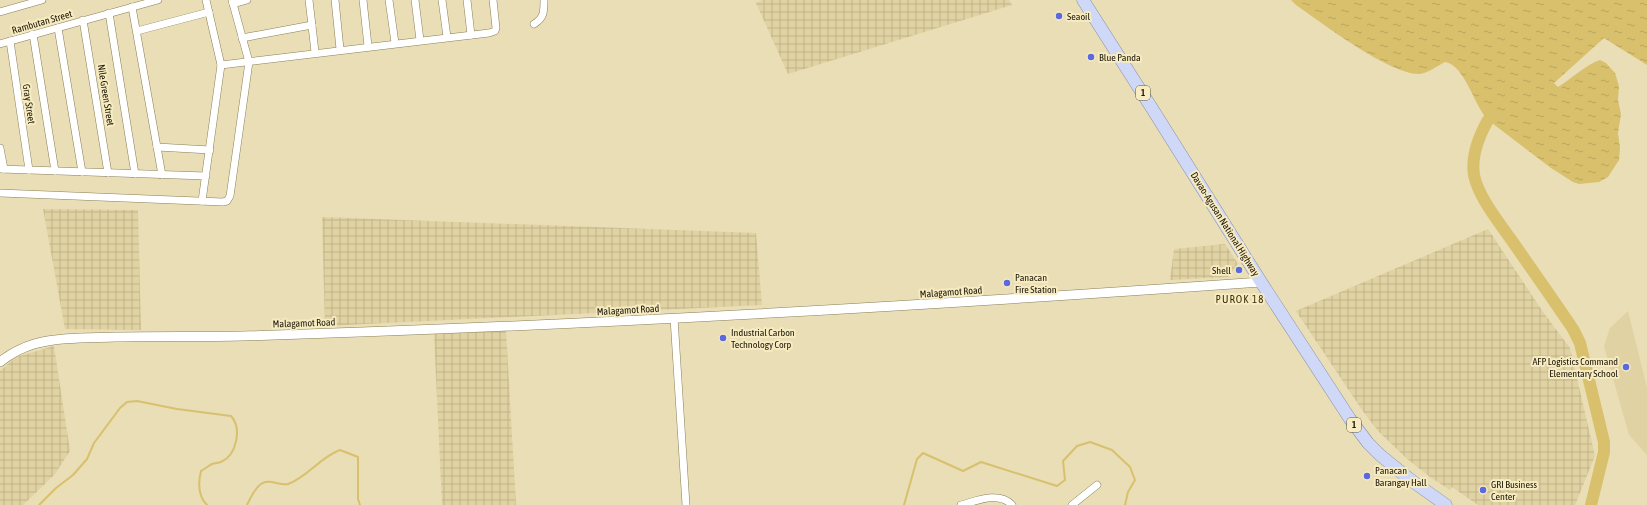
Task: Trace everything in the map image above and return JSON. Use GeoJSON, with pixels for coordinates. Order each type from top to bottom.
{"type":"FeatureCollection","features":[{"type":"Feature","properties":{"kind":"highway","name":"Davao-Agusan National Highway"},"geometry":{"type":"LineString","coordinates":[[1083,0],[1154,110],[1260,282],[1350,419],[1368,443],[1404,476],[1446,505]]}},
{"type":"Feature","properties":{"kind":"street"},"geometry":{"type":"LineString","coordinates":[[0,12],[42,0]]}},
{"type":"Feature","properties":{"kind":"street","name":"Rambutan Street"},"geometry":{"type":"LineString","coordinates":[[0,44],[158,0]]}},
{"type":"Feature","properties":{"kind":"street"},"geometry":{"type":"LineString","coordinates":[[202,201],[221,65],[206,0]]}},
{"type":"Feature","properties":{"kind":"street"},"geometry":{"type":"LineString","coordinates":[[0,193],[224,202],[229,198],[249,62],[232,2],[247,0]]}},
{"type":"Feature","properties":{"kind":"street"},"geometry":{"type":"LineString","coordinates":[[309,0],[315,52]]}},
{"type":"Feature","properties":{"kind":"street"},"geometry":{"type":"LineString","coordinates":[[336,0],[340,49]]}},
{"type":"Feature","properties":{"kind":"street"},"geometry":{"type":"LineString","coordinates":[[363,0],[368,46]]}},
{"type":"Feature","properties":{"kind":"street"},"geometry":{"type":"LineString","coordinates":[[389,0],[395,43]]}},
{"type":"Feature","properties":{"kind":"street"},"geometry":{"type":"LineString","coordinates":[[415,0],[420,40]]}},
{"type":"Feature","properties":{"kind":"street"},"geometry":{"type":"LineString","coordinates":[[442,0],[447,37]]}},
{"type":"Feature","properties":{"kind":"street"},"geometry":{"type":"LineString","coordinates":[[467,0],[471,35]]}},
{"type":"Feature","properties":{"kind":"street"},"geometry":{"type":"LineString","coordinates":[[221,65],[315,52],[493,32],[496,28],[493,0]]}},
{"type":"Feature","properties":{"kind":"street"},"geometry":{"type":"LineString","coordinates":[[534,24],[540,20],[544,14],[544,0]]}},
{"type":"Feature","properties":{"kind":"street"},"geometry":{"type":"LineString","coordinates":[[132,7],[162,175]]}},
{"type":"Feature","properties":{"kind":"street"},"geometry":{"type":"LineString","coordinates":[[137,31],[209,12]]}},
{"type":"Feature","properties":{"kind":"street"},"geometry":{"type":"LineString","coordinates":[[109,13],[135,174]]}},
{"type":"Feature","properties":{"kind":"street","name":"Nile Green Street"},"geometry":{"type":"LineString","coordinates":[[83,20],[108,173]]}},
{"type":"Feature","properties":{"kind":"street"},"geometry":{"type":"LineString","coordinates":[[242,38],[312,25]]}},
{"type":"Feature","properties":{"kind":"street"},"geometry":{"type":"LineString","coordinates":[[58,28],[82,172]]}},
{"type":"Feature","properties":{"kind":"street"},"geometry":{"type":"LineString","coordinates":[[33,34],[56,171]]}},
{"type":"Feature","properties":{"kind":"street","name":"Gray Street"},"geometry":{"type":"LineString","coordinates":[[10,41],[29,170]]}},
{"type":"Feature","properties":{"kind":"street"},"geometry":{"type":"LineString","coordinates":[[157,147],[210,150]]}},
{"type":"Feature","properties":{"kind":"street"},"geometry":{"type":"LineString","coordinates":[[0,148],[2,169],[206,176]]}},
{"type":"Feature","properties":{"kind":"street","name":"Malagamot Road"},"geometry":{"type":"LineString","coordinates":[[0,362],[23,348],[54,340],[408,331],[952,304],[1039,296],[1260,282]]}},
{"type":"Feature","properties":{"kind":"street"},"geometry":{"type":"LineString","coordinates":[[674,318],[686,505]]}},
{"type":"Feature","properties":{"kind":"street"},"geometry":{"type":"LineString","coordinates":[[1072,505],[1097,485]]}},
{"type":"Feature","properties":{"kind":"street"},"geometry":{"type":"LineString","coordinates":[[961,505],[991,498],[1005,499],[1012,505]]}},
{"type":"Feature","properties":{"kind":"shaded area"},"geometry":{"type":"Polygon","coordinates":[[[762,0],[1009,0],[1012,5],[788,74],[756,3],[762,0]]]}},
{"type":"Feature","properties":{"kind":"shaded area"},"geometry":{"type":"Polygon","coordinates":[[[43,209],[138,210],[141,330],[65,329],[43,209]]]}},
{"type":"Feature","properties":{"kind":"shaded area"},"geometry":{"type":"Polygon","coordinates":[[[322,217],[756,233],[762,305],[325,326],[322,217]]]}},
{"type":"Feature","properties":{"kind":"shaded area"},"geometry":{"type":"Polygon","coordinates":[[[1488,229],[1543,312],[1570,348],[1595,456],[1575,505],[1478,505],[1452,487],[1450,490],[1430,477],[1406,458],[1378,431],[1362,410],[1296,311],[1488,229]]]}},
{"type":"Feature","properties":{"kind":"shaded area"},"geometry":{"type":"Polygon","coordinates":[[[1225,244],[1238,264],[1228,277],[1170,280],[1174,249],[1225,244]]]}},
{"type":"Feature","properties":{"kind":"shaded area","name":"AFP Logistics Command Elementary School"},"geometry":{"type":"Polygon","coordinates":[[[1628,311],[1647,388],[1647,455],[1629,435],[1604,346],[1610,328],[1628,311]]]}},
{"type":"Feature","properties":{"kind":"shaded area"},"geometry":{"type":"Polygon","coordinates":[[[506,331],[516,505],[442,505],[434,334],[506,331]]]}},
{"type":"Feature","properties":{"kind":"shaded area"},"geometry":{"type":"Polygon","coordinates":[[[54,346],[70,451],[55,474],[23,505],[0,505],[0,371],[16,357],[54,346]]]}},
{"type":"Feature","properties":{"kind":"water"},"geometry":{"type":"Polygon","coordinates":[[[1291,0],[1647,0],[1647,65],[1604,38],[1554,83],[1558,87],[1584,68],[1600,60],[1606,63],[1615,73],[1619,86],[1618,100],[1621,114],[1618,133],[1620,148],[1619,160],[1608,177],[1599,182],[1579,184],[1573,182],[1551,168],[1488,120],[1483,114],[1464,78],[1452,65],[1445,62],[1420,74],[1407,72],[1392,66],[1356,47],[1291,0]]]}},
{"type":"Feature","properties":{"kind":"waterway"},"geometry":{"type":"LineString","coordinates":[[1488,120],[1479,139],[1475,153],[1473,168],[1476,183],[1489,208],[1573,329],[1580,343],[1604,442],[1604,452],[1591,505]]}},
{"type":"Feature","properties":{"kind":"waterway"},"geometry":{"type":"LineString","coordinates":[[39,505],[56,488],[73,475],[87,459],[94,443],[120,408],[127,402],[137,401],[177,409],[231,416],[234,421],[237,434],[231,454],[221,462],[212,464],[201,471],[199,480],[200,493],[207,505]]}},
{"type":"Feature","properties":{"kind":"waterway"},"geometry":{"type":"LineString","coordinates":[[904,505],[917,459],[923,453],[963,471],[981,462],[1057,486],[1065,480],[1063,461],[1077,446],[1090,442],[1112,450],[1130,467],[1135,480],[1128,492],[1125,505]]}},
{"type":"Feature","properties":{"kind":"waterway"},"geometry":{"type":"LineString","coordinates":[[247,505],[255,491],[264,482],[288,484],[302,477],[326,457],[340,450],[358,457],[358,499],[360,505]]}},
{"type":"Feature","properties":{"kind":"place","name":"Seaoil"},"geometry":{"type":"Point","coordinates":[1059,16]}},
{"type":"Feature","properties":{"kind":"place","name":"Blue Panda"},"geometry":{"type":"Point","coordinates":[1091,57]}},
{"type":"Feature","properties":{"kind":"place","name":"Shell"},"geometry":{"type":"Point","coordinates":[1239,270]}},
{"type":"Feature","properties":{"kind":"place","name":"Panacan Fire Station"},"geometry":{"type":"Point","coordinates":[1007,283]}},
{"type":"Feature","properties":{"kind":"place","name":"Industrial Carbon Technology Corp"},"geometry":{"type":"Point","coordinates":[723,338]}},
{"type":"Feature","properties":{"kind":"place","name":"AFP Logistics Command Elementary School"},"geometry":{"type":"Point","coordinates":[1626,367]}},
{"type":"Feature","properties":{"kind":"place","name":"Panacan Barangay Hall"},"geometry":{"type":"Point","coordinates":[1367,476]}},
{"type":"Feature","properties":{"kind":"place","name":"GRI Business Center"},"geometry":{"type":"Point","coordinates":[1483,490]}},
{"type":"Feature","properties":{"kind":"district","name":"PUROK 18"},"geometry":{"type":"Point","coordinates":[1240,299]}}]}
